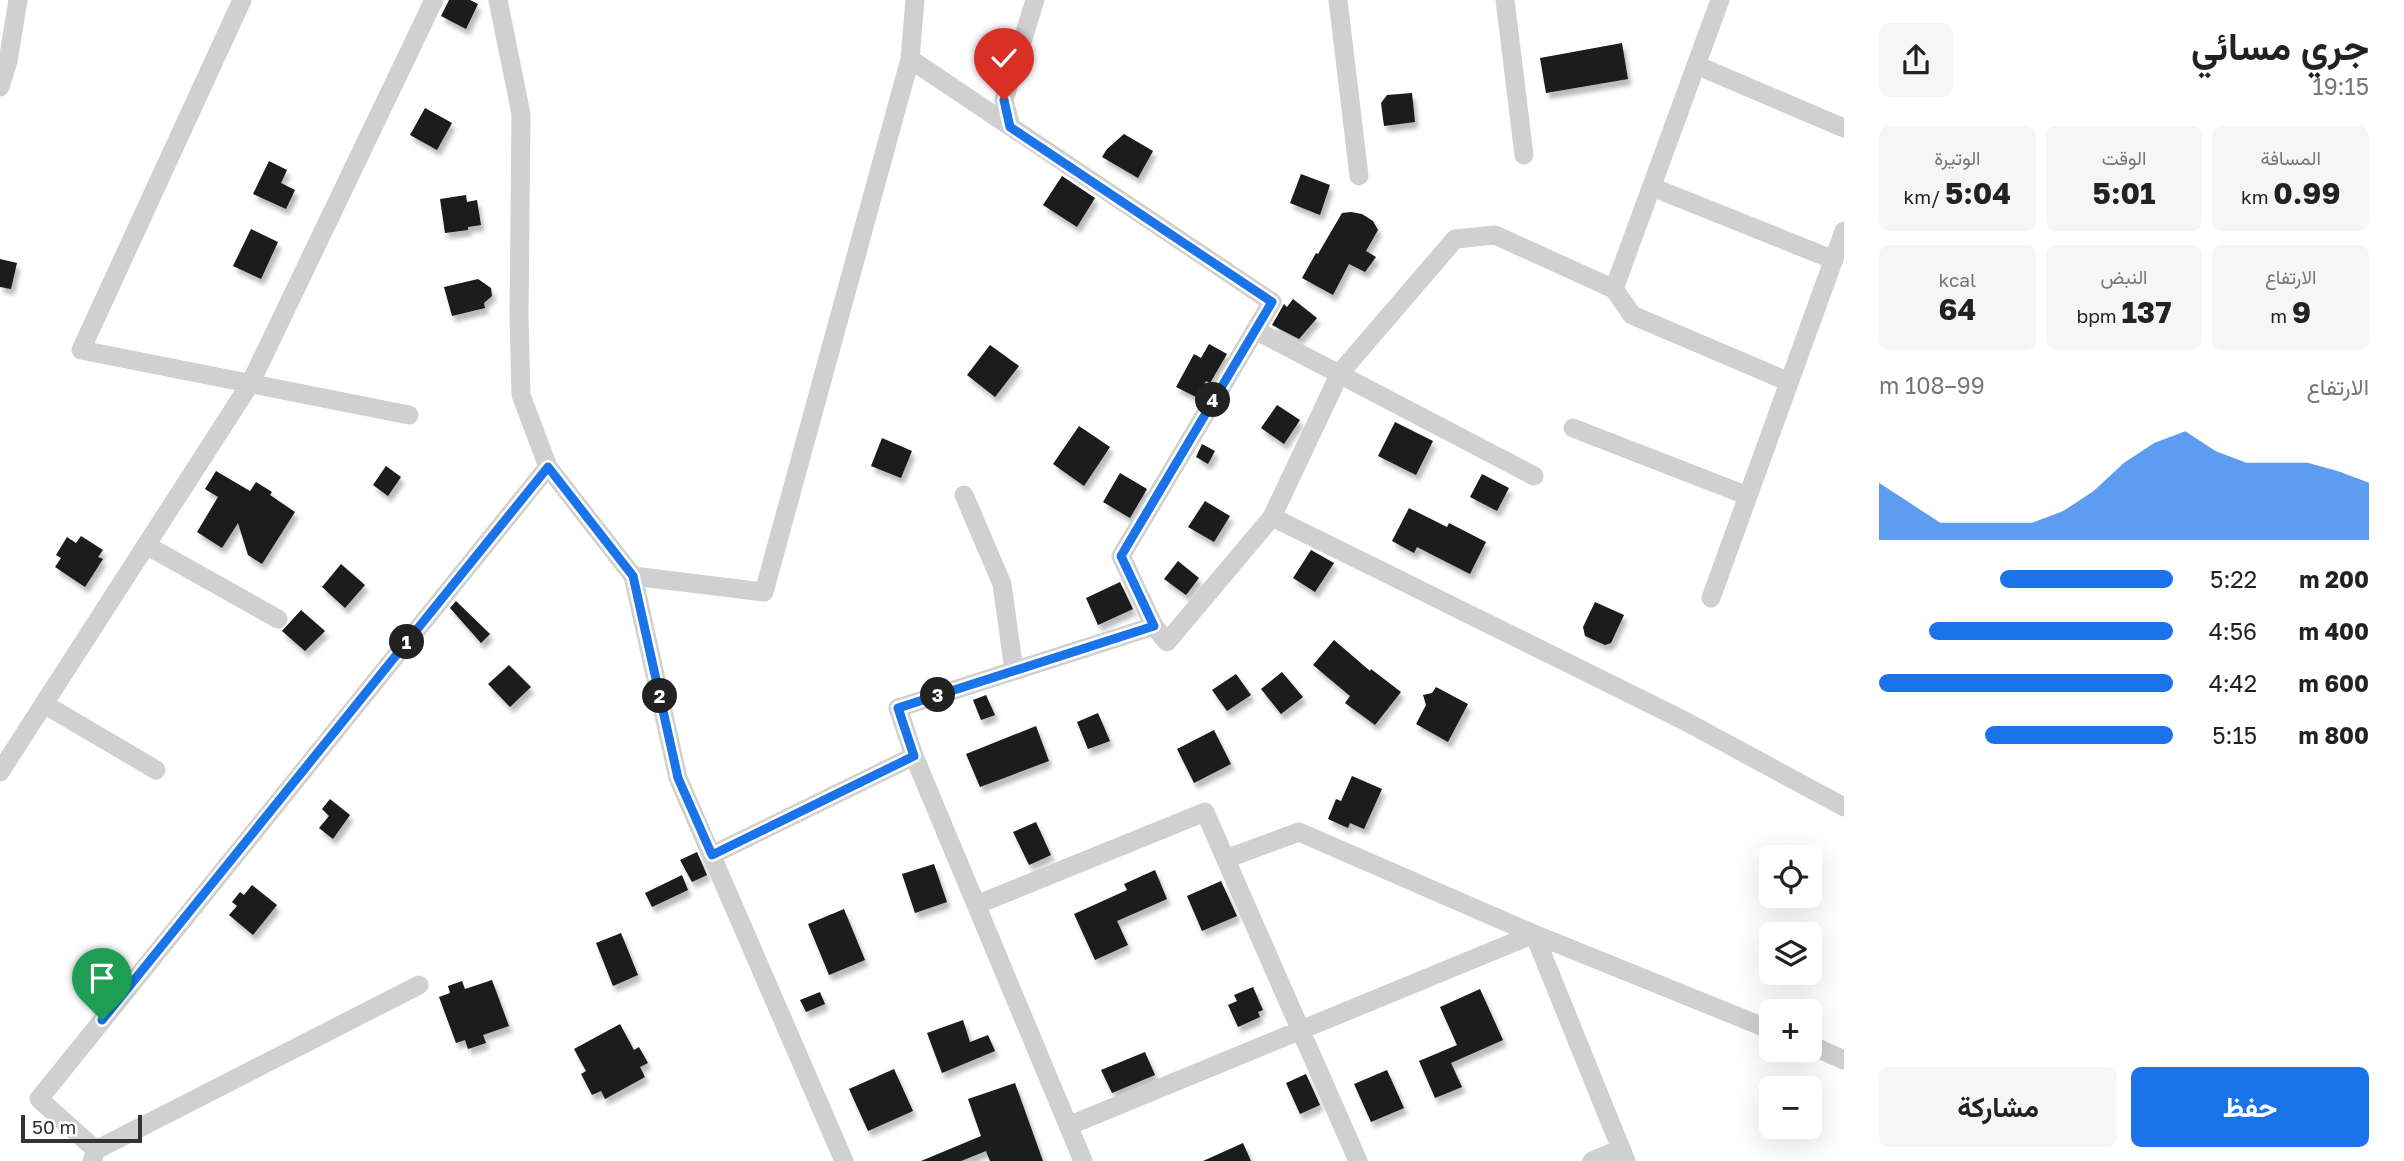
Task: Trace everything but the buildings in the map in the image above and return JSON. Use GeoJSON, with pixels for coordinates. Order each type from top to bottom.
{"type":"FeatureCollection","features":[{"type":"Feature","properties":{"kind":"street"},"geometry":{"type":"LineString","coordinates":[[0,87],[8,61],[18,0]]}},
{"type":"Feature","properties":{"kind":"street"},"geometry":{"type":"LineString","coordinates":[[242,0],[80,350],[410,415]]}},
{"type":"Feature","properties":{"kind":"street"},"geometry":{"type":"LineString","coordinates":[[0,772],[250,384],[433,0]]}},
{"type":"Feature","properties":{"kind":"street"},"geometry":{"type":"LineString","coordinates":[[498,0],[521,114],[521,395],[548,467],[633,576],[678,778],[844,1161]]}},
{"type":"Feature","properties":{"kind":"street"},"geometry":{"type":"LineString","coordinates":[[633,576],[764,592],[910,59],[915,0]]}},
{"type":"Feature","properties":{"kind":"street"},"geometry":{"type":"LineString","coordinates":[[1010,127],[1004,100],[1035,0]]}},
{"type":"Feature","properties":{"kind":"street"},"geometry":{"type":"LineString","coordinates":[[1338,0],[1359,176]]}},
{"type":"Feature","properties":{"kind":"street"},"geometry":{"type":"LineString","coordinates":[[1505,0],[1524,155]]}},
{"type":"Feature","properties":{"kind":"street"},"geometry":{"type":"LineString","coordinates":[[1614,289],[1720,0]]}},
{"type":"Feature","properties":{"kind":"street"},"geometry":{"type":"LineString","coordinates":[[910,59],[1272,302],[1121,556],[1154,626],[1167,642],[1272,517],[1340,373],[1455,239],[1495,235],[1614,289],[1632,315],[1789,382]]}},
{"type":"Feature","properties":{"kind":"street"},"geometry":{"type":"LineString","coordinates":[[1696,65],[1844,128]]}},
{"type":"Feature","properties":{"kind":"street"},"geometry":{"type":"LineString","coordinates":[[1651,187],[1834,260]]}},
{"type":"Feature","properties":{"kind":"street"},"geometry":{"type":"LineString","coordinates":[[1711,598],[1844,231]]}},
{"type":"Feature","properties":{"kind":"street"},"geometry":{"type":"LineString","coordinates":[[1255,330],[1534,476]]}},
{"type":"Feature","properties":{"kind":"street"},"geometry":{"type":"LineString","coordinates":[[1573,429],[1748,496]]}},
{"type":"Feature","properties":{"kind":"street"},"geometry":{"type":"LineString","coordinates":[[419,985],[94,1156],[39,1099],[548,467]]}},
{"type":"Feature","properties":{"kind":"street"},"geometry":{"type":"LineString","coordinates":[[964,495],[1002,584],[1014,671]]}},
{"type":"Feature","properties":{"kind":"street"},"geometry":{"type":"LineString","coordinates":[[1272,517],[1683,720],[1844,807]]}},
{"type":"Feature","properties":{"kind":"street"},"geometry":{"type":"LineString","coordinates":[[146,545],[278,619]]}},
{"type":"Feature","properties":{"kind":"street"},"geometry":{"type":"LineString","coordinates":[[1083,1161],[914,756],[898,708],[1154,626]]}},
{"type":"Feature","properties":{"kind":"street"},"geometry":{"type":"LineString","coordinates":[[44,704],[156,770]]}},
{"type":"Feature","properties":{"kind":"street"},"geometry":{"type":"LineString","coordinates":[[712,855],[914,756]]}},
{"type":"Feature","properties":{"kind":"street"},"geometry":{"type":"LineString","coordinates":[[976,905],[1205,812],[1358,1161]]}},
{"type":"Feature","properties":{"kind":"street"},"geometry":{"type":"LineString","coordinates":[[1226,859],[1299,832],[1534,934],[1759,1025]]}},
{"type":"Feature","properties":{"kind":"street"},"geometry":{"type":"LineString","coordinates":[[1068,1126],[1534,934]]}},
{"type":"Feature","properties":{"kind":"street"},"geometry":{"type":"LineString","coordinates":[[1534,934],[1624,1155],[1592,1161]]}},
{"type":"Feature","properties":{"kind":"street"},"geometry":{"type":"LineString","coordinates":[[1822,1050],[1844,1060]]}},
{"type":"Feature","properties":{"kind":"route"},"geometry":{"type":"LineString","coordinates":[[102,1020],[548,467],[633,576],[678,778],[712,855],[914,756],[898,708],[1154,626],[1121,556],[1272,302],[1010,127],[1004,100]]}}]}
